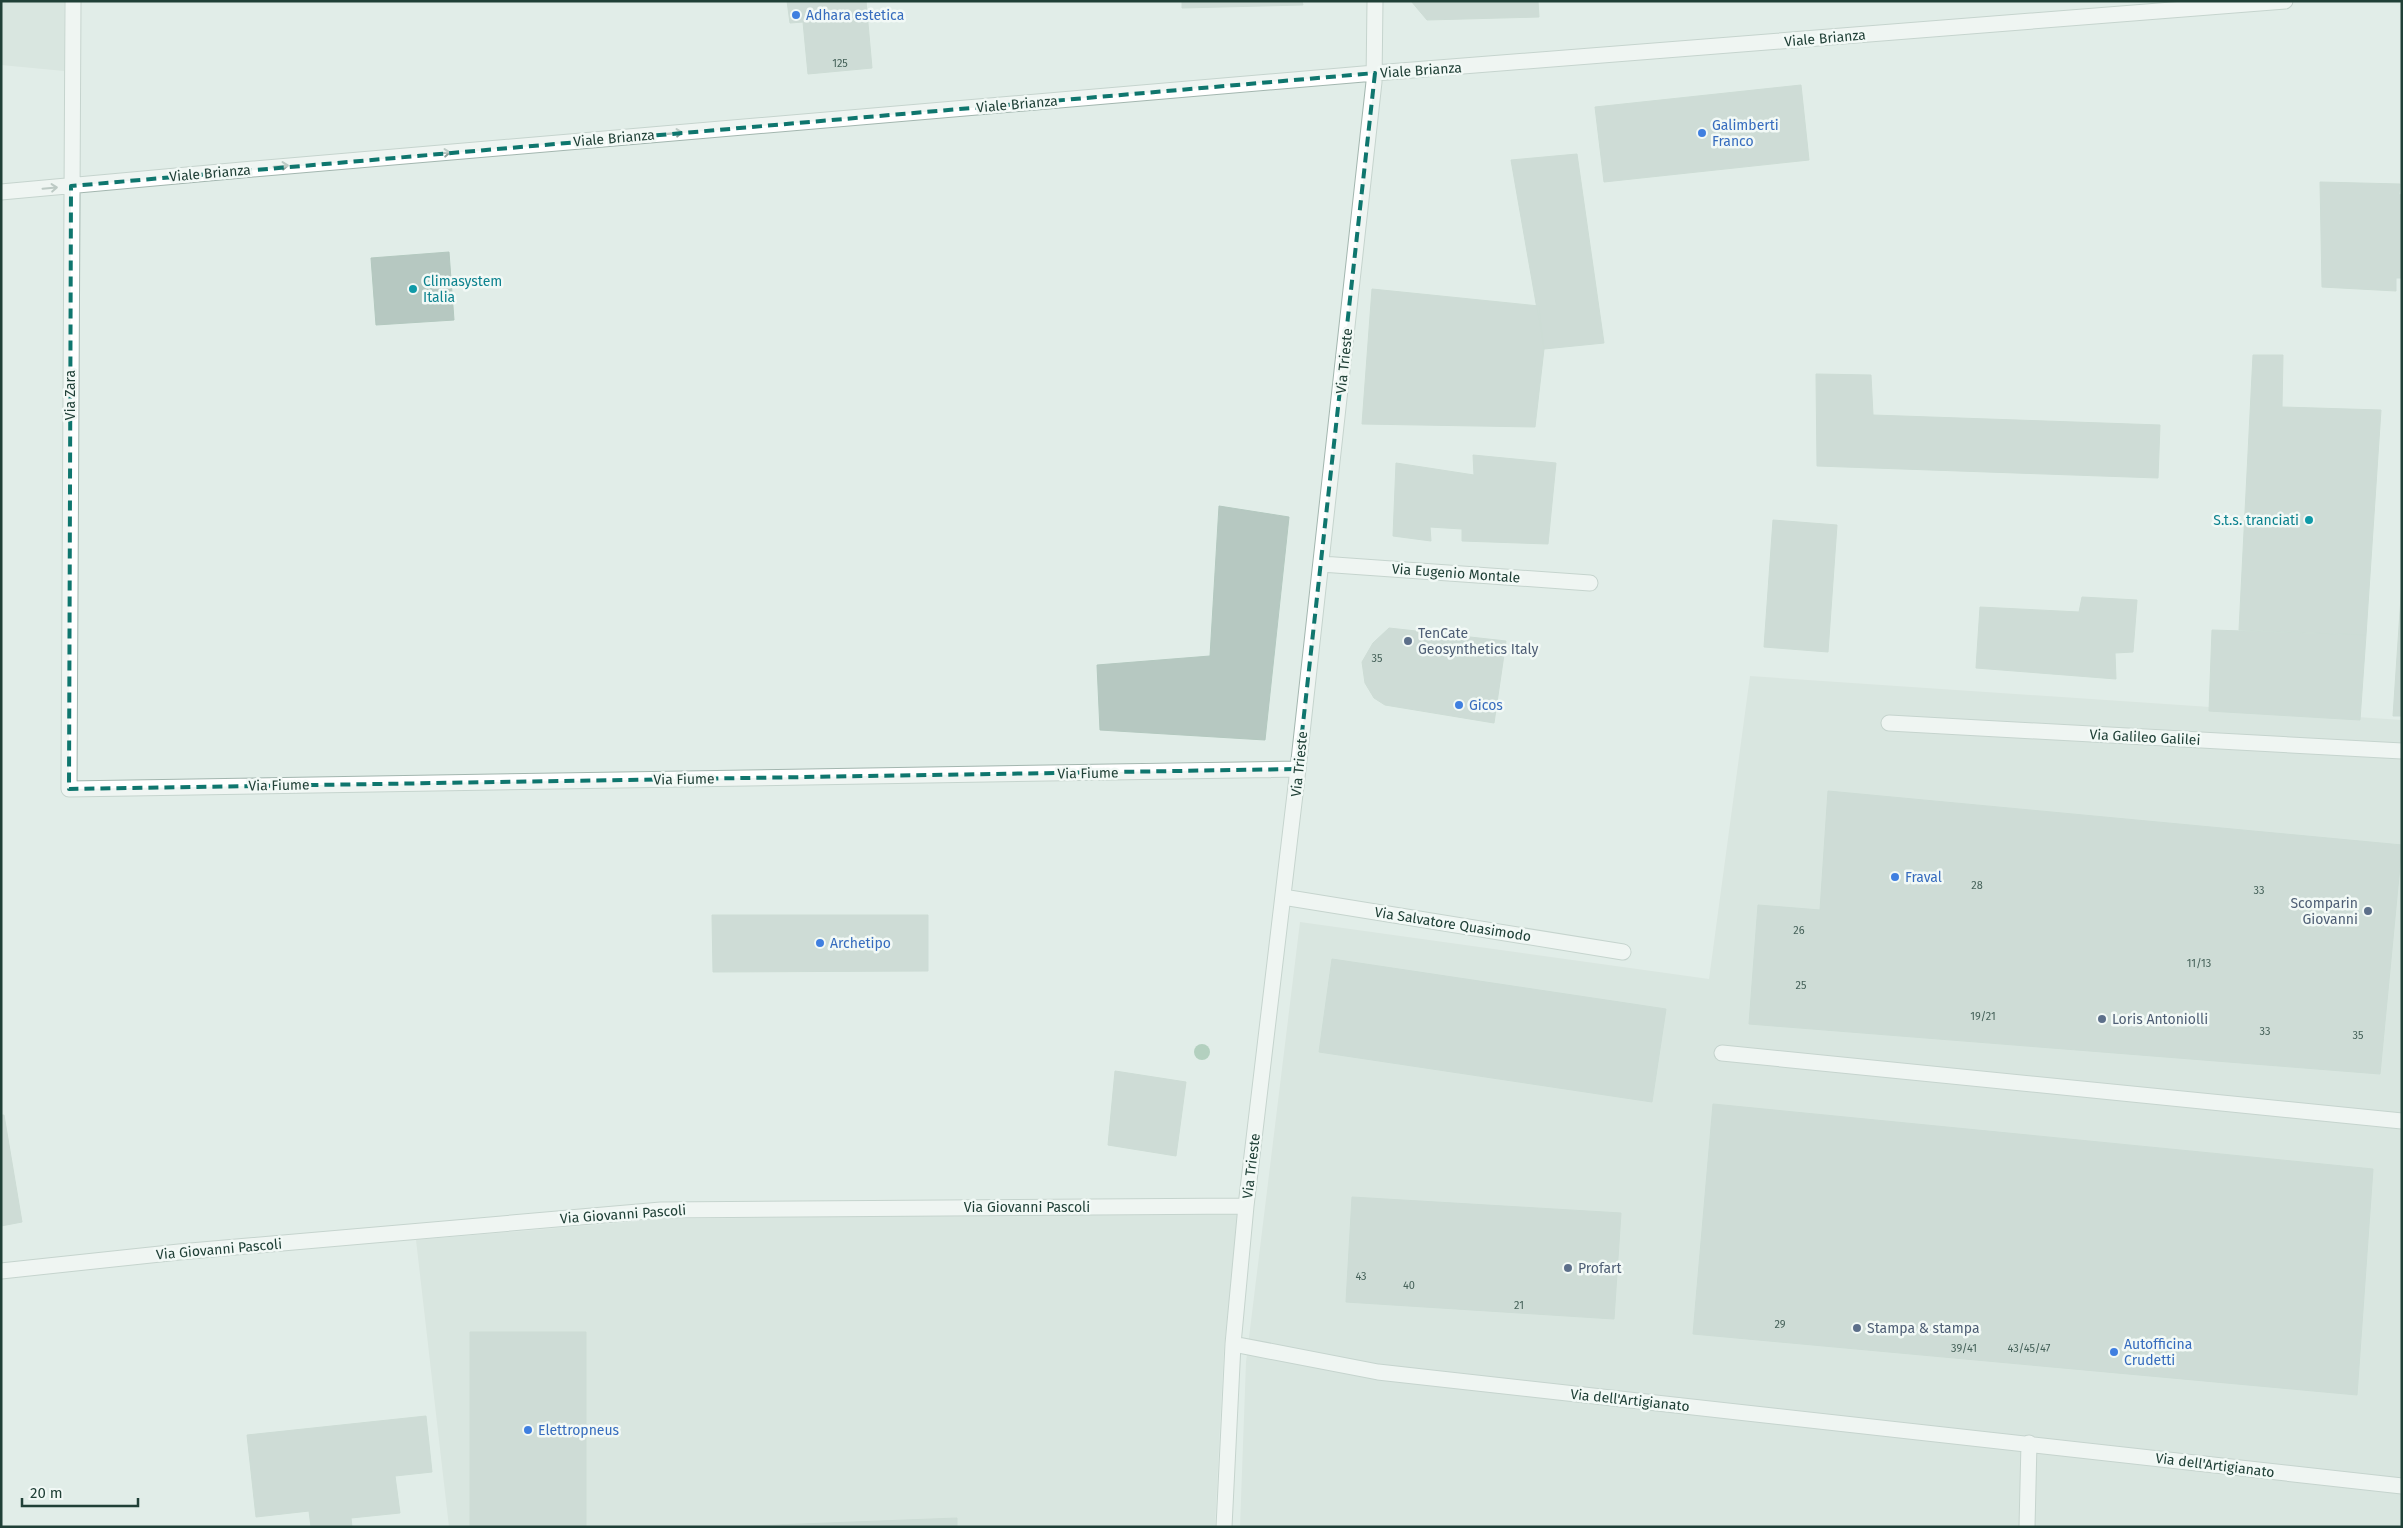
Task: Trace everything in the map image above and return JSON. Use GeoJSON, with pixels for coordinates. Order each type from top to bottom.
{"type":"FeatureCollection","features":[{"type":"Feature","properties":{"kind":"street","name":"Via Zara"},"geometry":{"type":"LineString","coordinates":[[69,789],[73,1]]}},
{"type":"Feature","properties":{"kind":"street","name":"Via Trieste"},"geometry":{"type":"LineString","coordinates":[[1224,1527],[1233,1344],[1246,1206],[1298,769],[1375,73],[1375,1]]}},
{"type":"Feature","properties":{"kind":"street","name":"Viale Brianza"},"geometry":{"type":"LineString","coordinates":[[1,192],[1375,73],[2285,1]]}},
{"type":"Feature","properties":{"kind":"street","name":"Via Eugenio Montale"},"geometry":{"type":"LineString","coordinates":[[1321,564],[1590,583]]}},
{"type":"Feature","properties":{"kind":"street","name":"Via Galileo Galilei"},"geometry":{"type":"LineString","coordinates":[[1889,723],[2402,751]]}},
{"type":"Feature","properties":{"kind":"street","name":"Via Fiume"},"geometry":{"type":"LineString","coordinates":[[69,789],[1298,769]]}},
{"type":"Feature","properties":{"kind":"street","name":"Via Salvatore Quasimodo"},"geometry":{"type":"LineString","coordinates":[[1283,897],[1623,952]]}},
{"type":"Feature","properties":{"kind":"street"},"geometry":{"type":"LineString","coordinates":[[1722,1053],[2402,1121]]}},
{"type":"Feature","properties":{"kind":"street","name":"Via Giovanni Pascoli"},"geometry":{"type":"LineString","coordinates":[[1,1271],[179,1252],[661,1210],[1246,1206]]}},
{"type":"Feature","properties":{"kind":"street","name":"Via dell'Artigianato"},"geometry":{"type":"LineString","coordinates":[[1233,1344],[1378,1372],[2402,1486]]}},
{"type":"Feature","properties":{"kind":"street"},"geometry":{"type":"LineString","coordinates":[[2027,1527],[2029,1443]]}},
{"type":"Feature","properties":{"kind":"highlighted area"},"geometry":{"type":"Polygon","coordinates":[[[1375,73],[1298,769],[69,789],[71,186],[1375,73]]]}},
{"type":"Feature","properties":{"kind":"shaded area"},"geometry":{"type":"Polygon","coordinates":[[[1,1],[64,1],[64,71],[1,65],[1,1]]]}},
{"type":"Feature","properties":{"kind":"shaded area"},"geometry":{"type":"Polygon","coordinates":[[[1750,676],[2402,720],[2402,1527],[1240,1527],[1246,1362],[1300,922],[1709,979],[1750,676]]]}},
{"type":"Feature","properties":{"kind":"shaded area"},"geometry":{"type":"Polygon","coordinates":[[[1239,1212],[1224,1348],[1215,1527],[449,1527],[416,1240],[662,1219],[1239,1212]]]}},
{"type":"Feature","properties":{"kind":"building"},"geometry":{"type":"Polygon","coordinates":[[[787,1],[866,1],[872,68],[808,74],[803,22],[790,23],[787,1]]]}},
{"type":"Feature","properties":{"kind":"building"},"geometry":{"type":"Polygon","coordinates":[[[1182,1],[1302,1],[1303,5],[1182,8],[1182,1]]]}},
{"type":"Feature","properties":{"kind":"building"},"geometry":{"type":"Polygon","coordinates":[[[1411,1],[1538,1],[1539,17],[1427,20],[1411,1]]]}},
{"type":"Feature","properties":{"kind":"building","name":"Galimberti Franco"},"geometry":{"type":"Polygon","coordinates":[[[1801,85],[1809,160],[1604,182],[1595,107],[1801,85]]]}},
{"type":"Feature","properties":{"kind":"building"},"geometry":{"type":"Polygon","coordinates":[[[1577,154],[1604,343],[1544,349],[1511,160],[1577,154]]]}},
{"type":"Feature","properties":{"kind":"building"},"geometry":{"type":"Polygon","coordinates":[[[2320,182],[2400,184],[2399,195],[2402,194],[2402,278],[2396,278],[2396,291],[2322,287],[2320,182]]]}},
{"type":"Feature","properties":{"kind":"building","name":"Climasystem Italia"},"geometry":{"type":"Polygon","coordinates":[[[449,252],[454,320],[376,325],[371,258],[449,252]]]}},
{"type":"Feature","properties":{"kind":"building"},"geometry":{"type":"Polygon","coordinates":[[[1372,289],[1539,306],[1544,349],[1535,427],[1362,424],[1372,289]]]}},
{"type":"Feature","properties":{"kind":"building","name":"S.t.s. tranciati"},"geometry":{"type":"Polygon","coordinates":[[[2253,355],[2283,355],[2282,407],[2381,410],[2366,635],[2239,630],[2253,355]]]}},
{"type":"Feature","properties":{"kind":"building"},"geometry":{"type":"Polygon","coordinates":[[[1816,374],[1871,375],[1873,415],[2160,425],[2158,478],[1817,466],[1816,374]]]}},
{"type":"Feature","properties":{"kind":"building"},"geometry":{"type":"Polygon","coordinates":[[[1473,455],[1556,463],[1548,544],[1462,541],[1462,529],[1430,527],[1431,541],[1393,536],[1396,463],[1474,475],[1473,455]]]}},
{"type":"Feature","properties":{"kind":"building"},"geometry":{"type":"Polygon","coordinates":[[[1219,506],[1289,517],[1265,740],[1100,730],[1097,665],[1210,656],[1219,506]]]}},
{"type":"Feature","properties":{"kind":"building"},"geometry":{"type":"Polygon","coordinates":[[[1773,520],[1837,525],[1828,652],[1764,647],[1773,520]]]}},
{"type":"Feature","properties":{"kind":"building"},"geometry":{"type":"Polygon","coordinates":[[[2402,582],[2402,716],[2393,716],[2402,582]]]}},
{"type":"Feature","properties":{"kind":"building"},"geometry":{"type":"Polygon","coordinates":[[[2082,597],[2137,600],[2133,652],[2115,653],[2116,679],[1976,668],[1980,607],[2079,612],[2082,597]]]}},
{"type":"Feature","properties":{"kind":"building"},"geometry":{"type":"Polygon","coordinates":[[[1389,628],[1506,641],[1494,723],[1385,705],[1374,698],[1365,683],[1362,662],[1373,643],[1389,628]]]}},
{"type":"Feature","properties":{"kind":"building"},"geometry":{"type":"Polygon","coordinates":[[[2212,630],[2366,635],[2360,720],[2209,711],[2212,630]]]}},
{"type":"Feature","properties":{"kind":"building"},"geometry":{"type":"Polygon","coordinates":[[[1828,791],[2402,845],[2380,1074],[1749,1024],[1758,905],[1820,910],[1828,791]]]}},
{"type":"Feature","properties":{"kind":"building","name":"Archetipo"},"geometry":{"type":"Polygon","coordinates":[[[712,915],[928,915],[928,971],[713,972],[712,915]]]}},
{"type":"Feature","properties":{"kind":"building"},"geometry":{"type":"Polygon","coordinates":[[[1332,959],[1666,1009],[1652,1102],[1319,1052],[1332,959]]]}},
{"type":"Feature","properties":{"kind":"building"},"geometry":{"type":"Polygon","coordinates":[[[1115,1071],[1186,1082],[1176,1156],[1108,1145],[1115,1071]]]}},
{"type":"Feature","properties":{"kind":"building"},"geometry":{"type":"Polygon","coordinates":[[[1713,1104],[2373,1169],[2357,1395],[1693,1334],[1713,1104]]]}},
{"type":"Feature","properties":{"kind":"building"},"geometry":{"type":"Polygon","coordinates":[[[1,1115],[4,1115],[22,1222],[1,1226],[1,1115]]]}},
{"type":"Feature","properties":{"kind":"building"},"geometry":{"type":"Polygon","coordinates":[[[1352,1197],[1621,1213],[1614,1319],[1346,1302],[1352,1197]]]}},
{"type":"Feature","properties":{"kind":"building","name":"Elettropneus"},"geometry":{"type":"Polygon","coordinates":[[[470,1332],[586,1332],[586,1527],[470,1527],[470,1332]]]}},
{"type":"Feature","properties":{"kind":"building"},"geometry":{"type":"Polygon","coordinates":[[[426,1416],[432,1472],[395,1476],[400,1513],[351,1518],[352,1527],[311,1527],[309,1511],[256,1517],[247,1435],[426,1416]]]}},
{"type":"Feature","properties":{"kind":"building"},"geometry":{"type":"Polygon","coordinates":[[[957,1518],[957,1527],[724,1527],[957,1518]]]}},
{"type":"Feature","properties":{"kind":"place","name":"Adhara estetica"},"geometry":{"type":"Point","coordinates":[796,15]}},
{"type":"Feature","properties":{"kind":"place","name":"Galimberti Franco"},"geometry":{"type":"Point","coordinates":[1702,133]}},
{"type":"Feature","properties":{"kind":"place","name":"Climasystem Italia"},"geometry":{"type":"Point","coordinates":[413,289]}},
{"type":"Feature","properties":{"kind":"place","name":"S.t.s. tranciati"},"geometry":{"type":"Point","coordinates":[2309,520]}},
{"type":"Feature","properties":{"kind":"place","name":"TenCate Geosynthetics Italy"},"geometry":{"type":"Point","coordinates":[1408,641]}},
{"type":"Feature","properties":{"kind":"place","name":"Gicos"},"geometry":{"type":"Point","coordinates":[1459,705]}},
{"type":"Feature","properties":{"kind":"place","name":"Fraval"},"geometry":{"type":"Point","coordinates":[1895,877]}},
{"type":"Feature","properties":{"kind":"place","name":"Scomparin Giovanni"},"geometry":{"type":"Point","coordinates":[2368,911]}},
{"type":"Feature","properties":{"kind":"place","name":"Archetipo"},"geometry":{"type":"Point","coordinates":[820,943]}},
{"type":"Feature","properties":{"kind":"place","name":"Loris Antoniolli"},"geometry":{"type":"Point","coordinates":[2102,1019]}},
{"type":"Feature","properties":{"kind":"place","name":"Profart"},"geometry":{"type":"Point","coordinates":[1568,1268]}},
{"type":"Feature","properties":{"kind":"place","name":"Stampa & stampa"},"geometry":{"type":"Point","coordinates":[1857,1328]}},
{"type":"Feature","properties":{"kind":"place","name":"Autofficina Crudetti"},"geometry":{"type":"Point","coordinates":[2114,1352]}},
{"type":"Feature","properties":{"kind":"place","name":"Elettropneus"},"geometry":{"type":"Point","coordinates":[528,1430]}}]}
